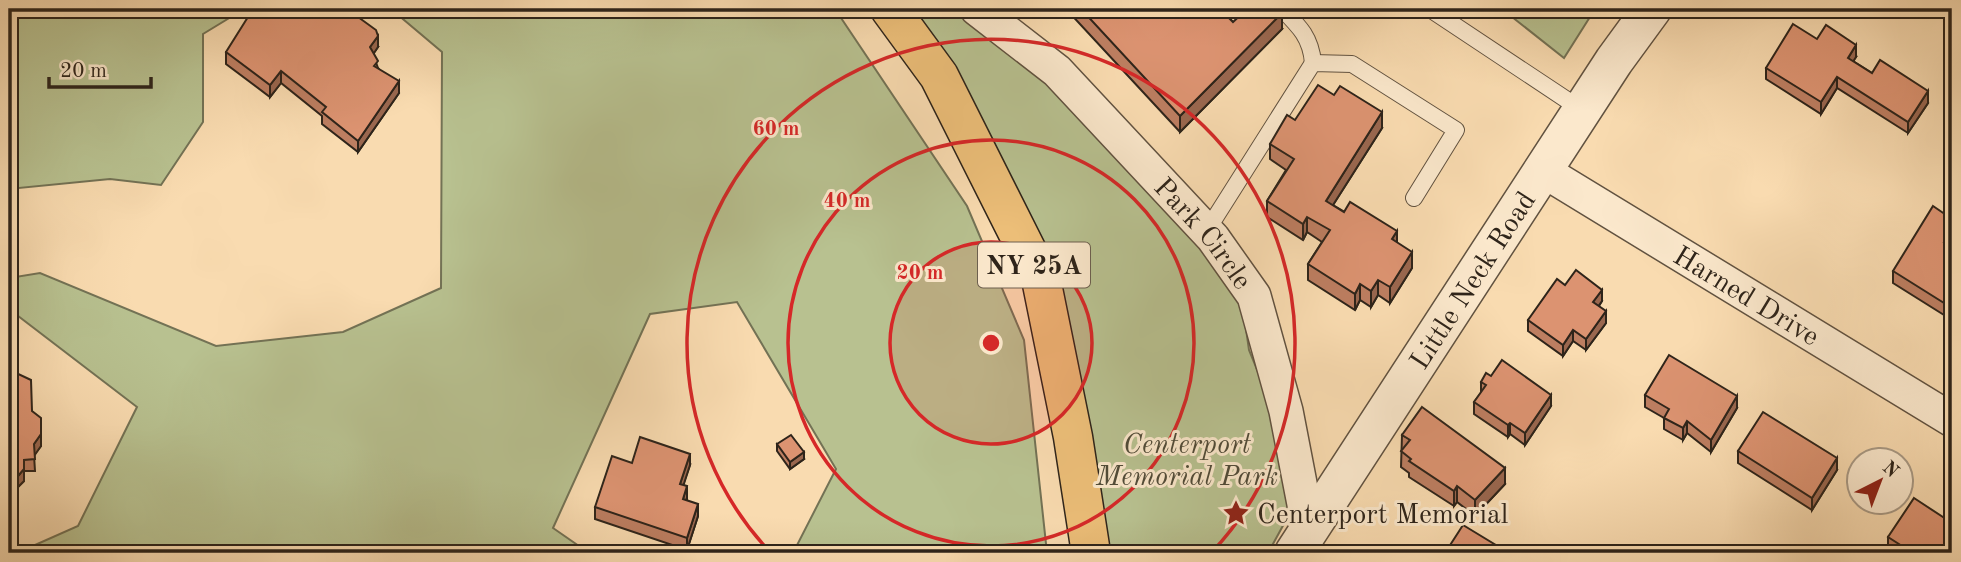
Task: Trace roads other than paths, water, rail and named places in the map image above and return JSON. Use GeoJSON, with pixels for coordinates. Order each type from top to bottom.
{"type":"FeatureCollection","features":[{"type":"Feature","properties":{"kind":"main road","name":"NY 25A"},"geometry":{"type":"LineString","coordinates":[[890,9],[939,76],[1041,279],[1073,437],[1091,553]]}},
{"type":"Feature","properties":{"kind":"street","name":"Little Neck Road"},"geometry":{"type":"LineString","coordinates":[[1302,542],[1542,170],[1652,9]]}},
{"type":"Feature","properties":{"kind":"street","name":"Park Circle"},"geometry":{"type":"LineString","coordinates":[[988,12],[1056,71],[1206,232],[1254,296],[1286,411],[1302,542]]}},
{"type":"Feature","properties":{"kind":"street","name":"Harned Drive"},"geometry":{"type":"LineString","coordinates":[[1542,170],[1952,420]]}},
{"type":"Feature","properties":{"kind":"lane"},"geometry":{"type":"LineString","coordinates":[[1206,232],[1314,63],[1312,46],[1305,31],[1282,9]]}},
{"type":"Feature","properties":{"kind":"lane"},"geometry":{"type":"LineString","coordinates":[[1430,9],[1582,110]]}},
{"type":"Feature","properties":{"kind":"lane"},"geometry":{"type":"LineString","coordinates":[[1314,63],[1352,64],[1455,130],[1414,198]]}},
{"type":"Feature","properties":{"kind":"place","name":"Centerport Memorial"},"geometry":{"type":"Point","coordinates":[1236,513]}},
{"type":"Feature","properties":{"kind":"park label","name":"Centerport Memorial Park"},"geometry":{"type":"Point","coordinates":[1187,459]}}]}
